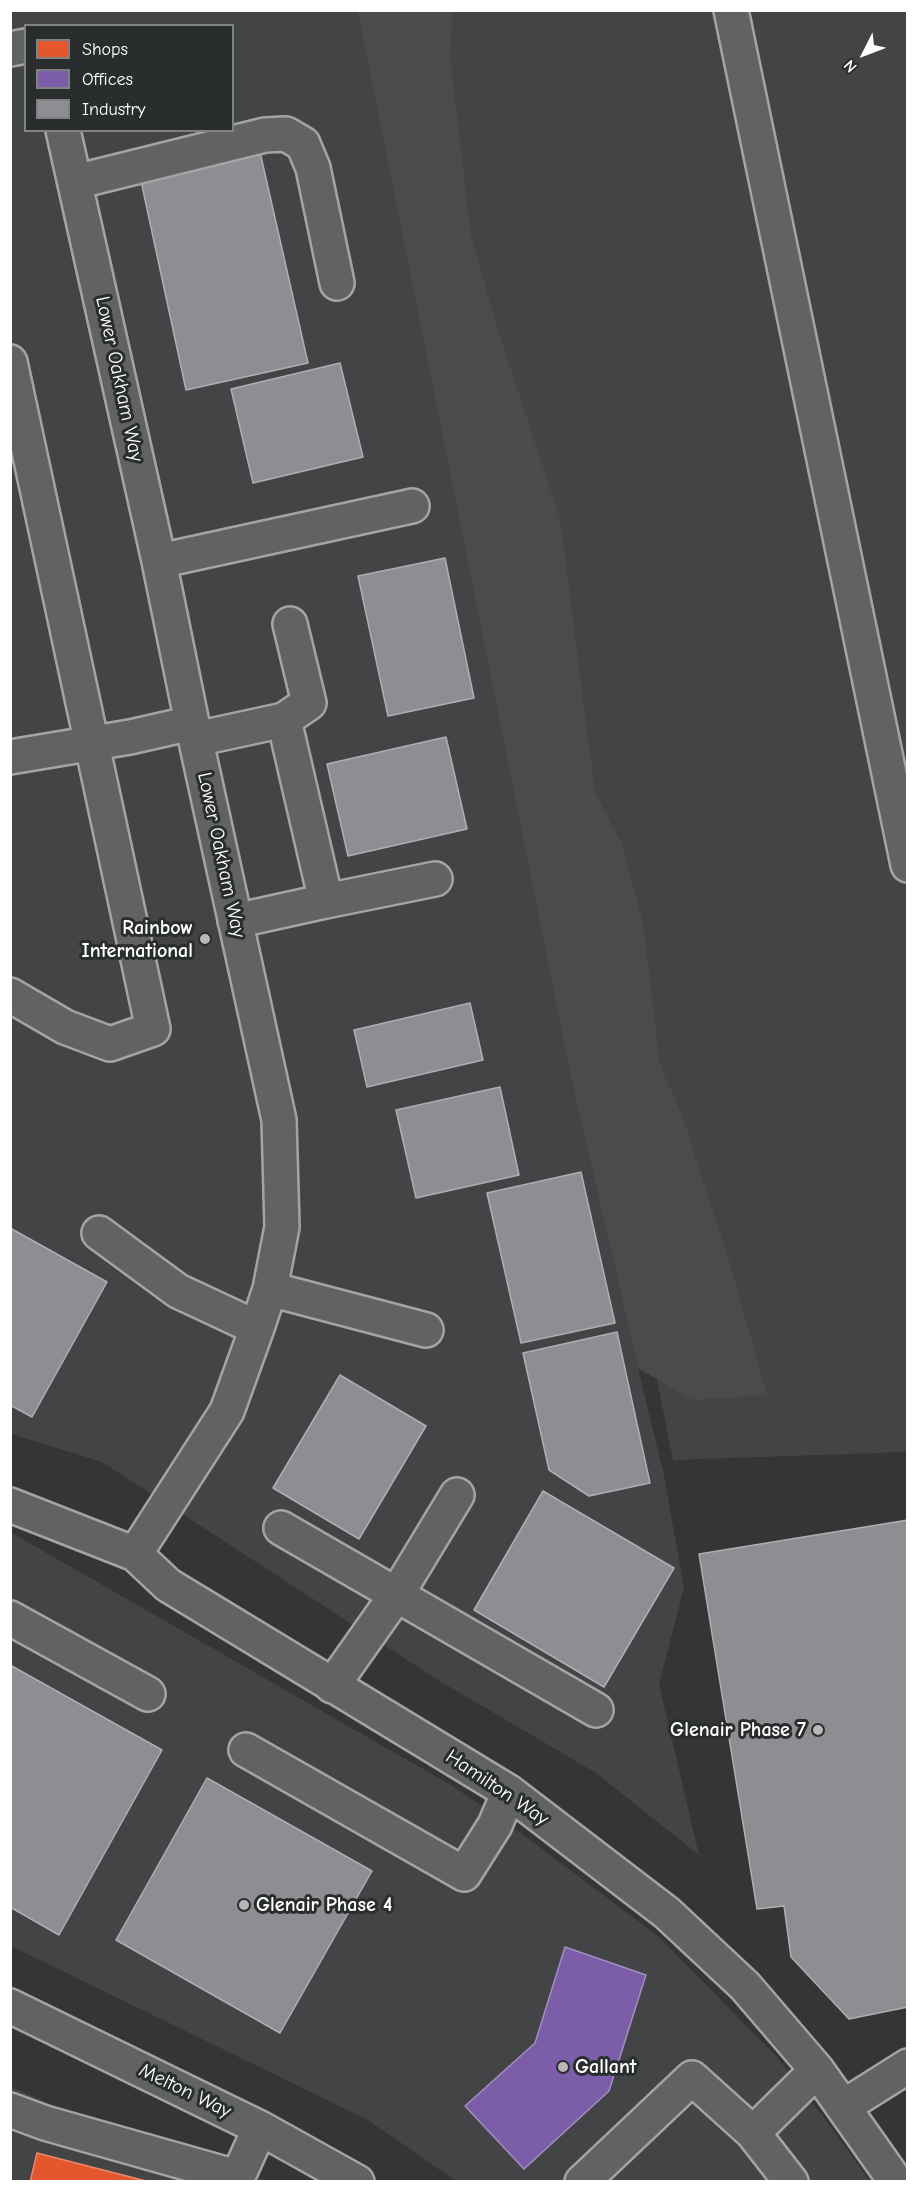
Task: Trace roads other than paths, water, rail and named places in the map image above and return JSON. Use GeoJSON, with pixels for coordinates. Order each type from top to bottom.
{"type":"FeatureCollection","features":[{"type":"Feature","properties":{"kind":"street"},"geometry":{"type":"LineString","coordinates":[[731,10],[908,865]]}},
{"type":"Feature","properties":{"kind":"street","name":"Lower Oakham Way"},"geometry":{"type":"LineString","coordinates":[[63,132],[159,561],[279,1120],[282,1227],[270,1289],[227,1411],[135,1554]]}},
{"type":"Feature","properties":{"kind":"street"},"geometry":{"type":"LineString","coordinates":[[75,182],[265,135],[286,134],[303,144],[313,168],[337,283]]}},
{"type":"Feature","properties":{"kind":"street"},"geometry":{"type":"LineString","coordinates":[[10,362],[153,1029],[110,1044],[64,1027],[10,995]]}},
{"type":"Feature","properties":{"kind":"street"},"geometry":{"type":"LineString","coordinates":[[159,561],[412,506]]}},
{"type":"Feature","properties":{"kind":"street"},"geometry":{"type":"LineString","coordinates":[[10,757],[92,742],[284,720],[309,703],[290,624]]}},
{"type":"Feature","properties":{"kind":"street"},"geometry":{"type":"LineString","coordinates":[[284,720],[326,901]]}},
{"type":"Feature","properties":{"kind":"street"},"geometry":{"type":"LineString","coordinates":[[235,921],[435,879]]}},
{"type":"Feature","properties":{"kind":"street"},"geometry":{"type":"LineString","coordinates":[[99,1233],[178,1292],[257,1328]]}},
{"type":"Feature","properties":{"kind":"street"},"geometry":{"type":"LineString","coordinates":[[270,1289],[426,1330]]}},
{"type":"Feature","properties":{"kind":"street"},"geometry":{"type":"LineString","coordinates":[[333,1686],[397,1594],[458,1495]]}},
{"type":"Feature","properties":{"kind":"street","name":"Hamilton Way"},"geometry":{"type":"LineString","coordinates":[[10,1505],[135,1554],[168,1585],[510,1792],[667,1913],[745,1986],[817,2070],[896,2181]]}},
{"type":"Feature","properties":{"kind":"street"},"geometry":{"type":"LineString","coordinates":[[282,1528],[596,1710]]}},
{"type":"Feature","properties":{"kind":"street"},"geometry":{"type":"LineString","coordinates":[[10,1618],[148,1694]]}},
{"type":"Feature","properties":{"kind":"street"},"geometry":{"type":"LineString","coordinates":[[246,1750],[464,1874],[495,1825],[510,1792]]}},
{"type":"Feature","properties":{"kind":"street","name":"Melton Way"},"geometry":{"type":"LineString","coordinates":[[10,2006],[260,2128],[357,2181]]}},
{"type":"Feature","properties":{"kind":"street"},"geometry":{"type":"LineString","coordinates":[[843,2107],[908,2066]]}},
{"type":"Feature","properties":{"kind":"street"},"geometry":{"type":"LineString","coordinates":[[753,2133],[817,2070]]}},
{"type":"Feature","properties":{"kind":"street"},"geometry":{"type":"LineString","coordinates":[[582,2181],[692,2079],[753,2133],[791,2181]]}},
{"type":"Feature","properties":{"kind":"street"},"geometry":{"type":"LineString","coordinates":[[10,2110],[45,2123],[229,2175],[241,2170],[260,2128]]}},
{"type":"Feature","properties":{"kind":"place","name":"Rainbow International"},"geometry":{"type":"Point","coordinates":[205,939]}},
{"type":"Feature","properties":{"kind":"place","name":"Glenair Phase 7"},"geometry":{"type":"Point","coordinates":[818,1730]}},
{"type":"Feature","properties":{"kind":"place","name":"Glenair Phase 4"},"geometry":{"type":"Point","coordinates":[244,1905]}},
{"type":"Feature","properties":{"kind":"place","name":"Gallant"},"geometry":{"type":"Point","coordinates":[563,2067]}}]}
